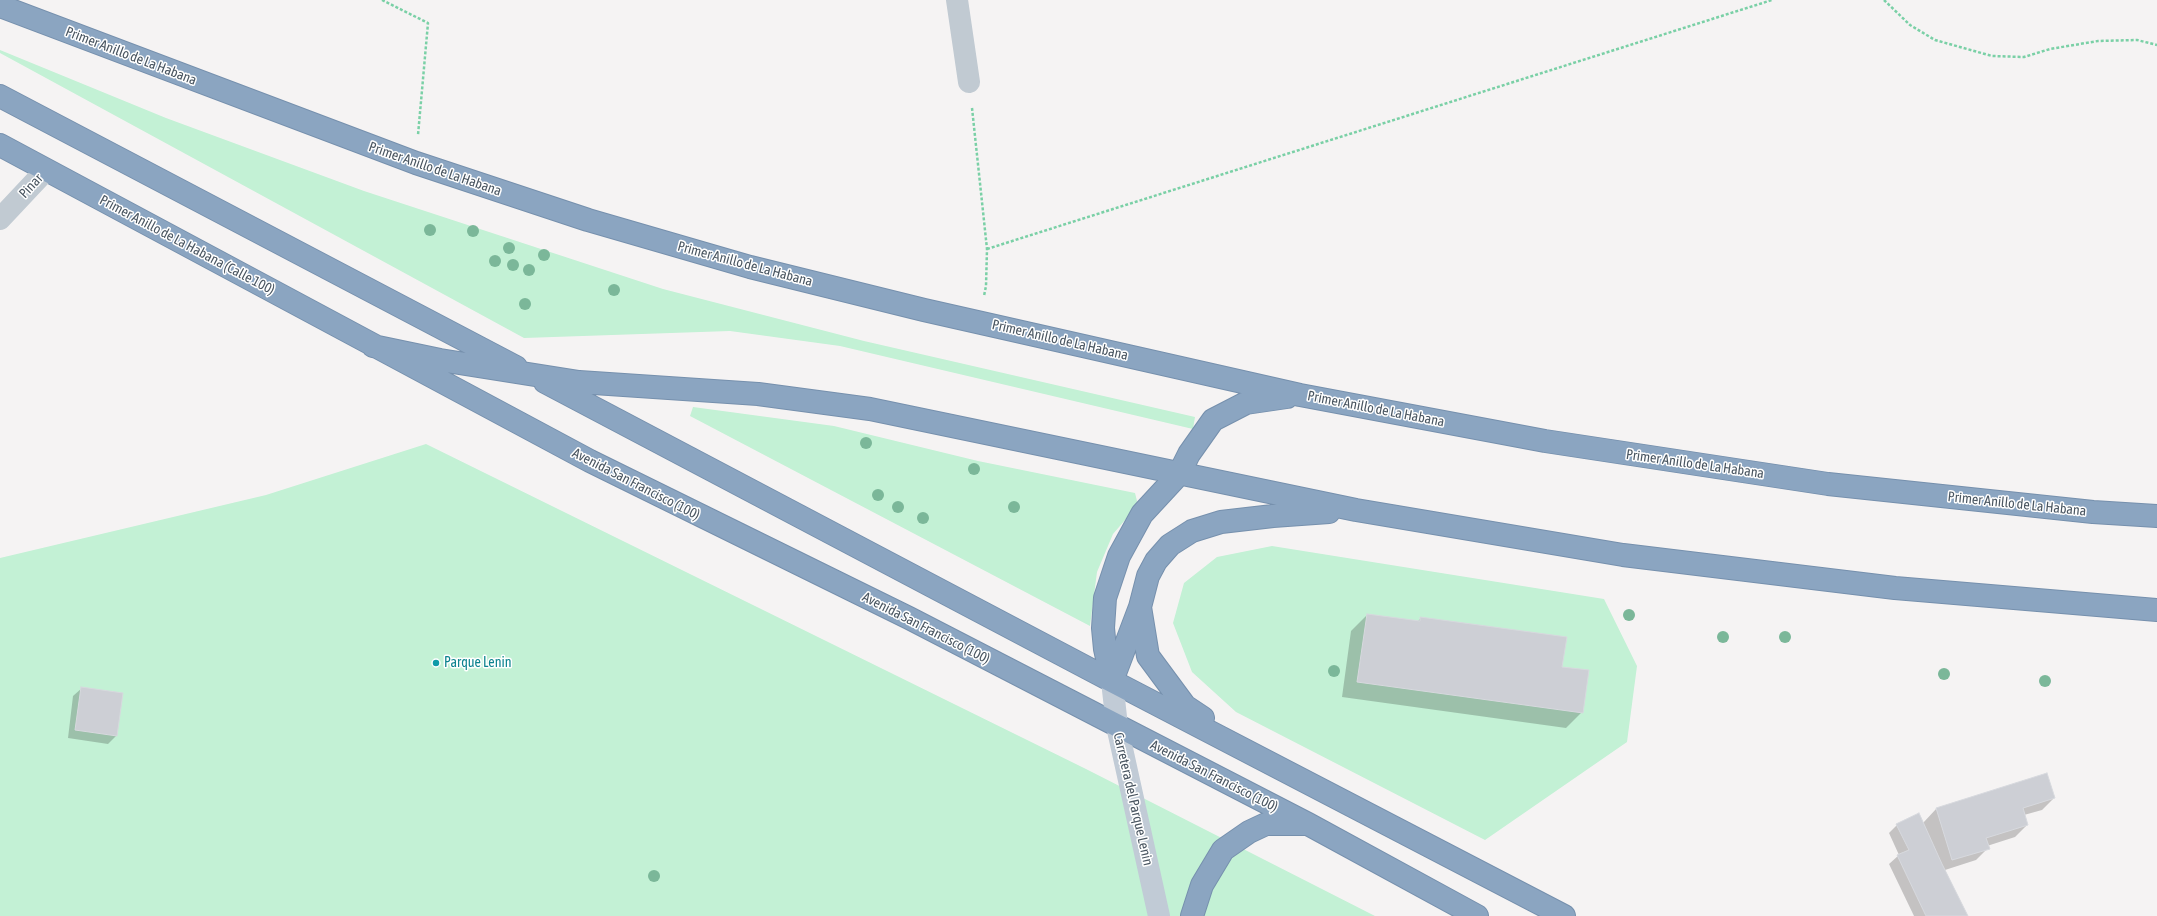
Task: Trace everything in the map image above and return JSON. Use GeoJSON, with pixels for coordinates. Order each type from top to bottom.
{"type":"FeatureCollection","features":[{"type":"Feature","properties":{"kind":"highway","name":"Primer Anillo de La Habana"},"geometry":{"type":"LineString","coordinates":[[0,6],[416,163],[588,220],[750,267],[978,322],[1300,395],[1545,441],[1820,482],[2093,512],[2157,516]]}},
{"type":"Feature","properties":{"kind":"highway"},"geometry":{"type":"LineString","coordinates":[[0,96],[1306,783],[1564,916]]}},
{"type":"Feature","properties":{"kind":"highway","name":"Primer Anillo de La Habana (Calle 100)"},"geometry":{"type":"LineString","coordinates":[[0,145],[373,346]]}},
{"type":"Feature","properties":{"kind":"highway"},"geometry":{"type":"LineString","coordinates":[[373,346],[440,360],[579,382],[758,394],[870,409],[1356,510],[1631,556],[1895,588],[2157,610]]}},
{"type":"Feature","properties":{"kind":"highway","name":"Avenida San Francisco (100)"},"geometry":{"type":"LineString","coordinates":[[373,346],[590,461],[909,618],[1308,824],[1477,916]]}},
{"type":"Feature","properties":{"kind":"highway"},"geometry":{"type":"LineString","coordinates":[[1112,681],[1103,628],[1105,598],[1109,581],[1119,556],[1142,514],[1179,474],[1189,454],[1213,420],[1246,403],[1300,395]]}},
{"type":"Feature","properties":{"kind":"highway"},"geometry":{"type":"LineString","coordinates":[[1112,681],[1140,607],[1148,576],[1156,561],[1170,545],[1192,531],[1221,522],[1356,510]]}},
{"type":"Feature","properties":{"kind":"highway"},"geometry":{"type":"LineString","coordinates":[[1140,607],[1148,656],[1185,706],[1306,783]]}},
{"type":"Feature","properties":{"kind":"highway"},"geometry":{"type":"LineString","coordinates":[[1192,916],[1202,885],[1223,850],[1248,832],[1266,824],[1308,824]]}},
{"type":"Feature","properties":{"kind":"street"},"geometry":{"type":"LineString","coordinates":[[957,0],[969,82]]}},
{"type":"Feature","properties":{"kind":"street","name":"Pinar"},"geometry":{"type":"LineString","coordinates":[[0,219],[46,170]]}},
{"type":"Feature","properties":{"kind":"street","name":"Carretera del Parque Lenin"},"geometry":{"type":"LineString","coordinates":[[1112,681],[1117,726],[1159,916]]}},
{"type":"Feature","properties":{"kind":"path"},"geometry":{"type":"LineString","coordinates":[[382,0],[428,23],[416,163]]}},
{"type":"Feature","properties":{"kind":"path"},"geometry":{"type":"LineString","coordinates":[[987,249],[1772,0]]}},
{"type":"Feature","properties":{"kind":"path"},"geometry":{"type":"LineString","coordinates":[[1884,0],[1910,25],[1935,40],[1992,56],[2024,57],[2050,49],[2098,41],[2138,40],[2157,45]]}},
{"type":"Feature","properties":{"kind":"path"},"geometry":{"type":"LineString","coordinates":[[969,82],[987,249],[986,286],[978,322]]}},
{"type":"Feature","properties":{"kind":"green space"},"geometry":{"type":"Polygon","coordinates":[[[0,50],[166,118],[364,191],[663,289],[864,341],[1195,417],[1193,429],[840,346],[730,331],[524,338],[0,53],[0,50]]]}},
{"type":"Feature","properties":{"kind":"green space"},"geometry":{"type":"Polygon","coordinates":[[[693,407],[834,426],[978,461],[1135,493],[1138,505],[1113,534],[1097,572],[1090,626],[690,416],[693,407]]]}},
{"type":"Feature","properties":{"kind":"green space","name":"Parque Lenin"},"geometry":{"type":"Polygon","coordinates":[[[426,444],[1086,769],[1375,916],[0,916],[0,558],[266,495],[426,444]]]}},
{"type":"Feature","properties":{"kind":"green space"},"geometry":{"type":"Polygon","coordinates":[[[1272,546],[1604,599],[1637,666],[1627,742],[1485,840],[1236,712],[1192,672],[1173,623],[1184,583],[1217,557],[1272,546]]]}},
{"type":"Feature","properties":{"kind":"building"},"geometry":{"type":"Polygon","coordinates":[[[1367,614],[1420,621],[1420,617],[1567,637],[1562,667],[1589,670],[1583,713],[1357,682],[1367,614]]]}},
{"type":"Feature","properties":{"kind":"building"},"geometry":{"type":"Polygon","coordinates":[[[81,687],[123,693],[117,736],[75,730],[81,687]]]}},
{"type":"Feature","properties":{"kind":"building"},"geometry":{"type":"Polygon","coordinates":[[[2047,773],[2055,798],[2023,808],[2028,825],[1986,838],[1990,849],[1952,860],[1936,808],[2047,773]]]}},
{"type":"Feature","properties":{"kind":"building"},"geometry":{"type":"Polygon","coordinates":[[[1919,813],[1968,916],[1926,916],[1897,855],[1909,850],[1896,824],[1919,813]]]}},
{"type":"Feature","properties":{"kind":"place","name":"Parque Lenin"},"geometry":{"type":"Point","coordinates":[436,663]}}]}
